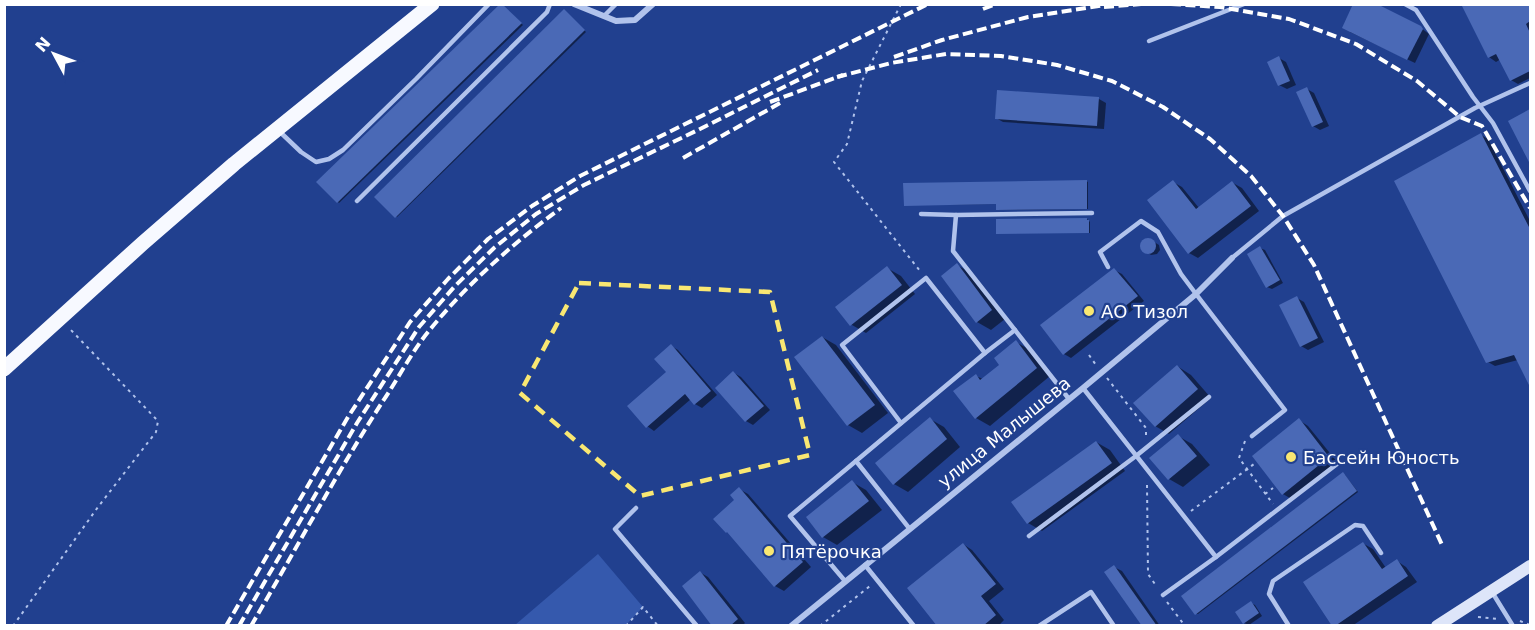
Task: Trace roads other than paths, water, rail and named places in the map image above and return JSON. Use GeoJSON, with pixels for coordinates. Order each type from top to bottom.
{"type":"FeatureCollection","features":[{"type":"Feature","properties":{"kind":"main road"},"geometry":{"type":"LineString","coordinates":[[4,369],[234,164],[432,4]]}},
{"type":"Feature","properties":{"kind":"main road"},"geometry":{"type":"LineString","coordinates":[[1437,626],[1530,566]]}},
{"type":"Feature","properties":{"kind":"street"},"geometry":{"type":"LineString","coordinates":[[574,4],[616,21],[635,20],[653,4]]}},
{"type":"Feature","properties":{"kind":"street","name":"улица Малышева"},"geometry":{"type":"LineString","coordinates":[[791,626],[1196,294],[1232,258]]}},
{"type":"Feature","properties":{"kind":"lane"},"geometry":{"type":"LineString","coordinates":[[277,129],[316,162],[329,159],[343,150],[377,118],[489,4]]}},
{"type":"Feature","properties":{"kind":"lane"},"geometry":{"type":"LineString","coordinates":[[357,201],[547,12],[550,4]]}},
{"type":"Feature","properties":{"kind":"lane"},"geometry":{"type":"LineString","coordinates":[[604,16],[616,4]]}},
{"type":"Feature","properties":{"kind":"lane"},"geometry":{"type":"LineString","coordinates":[[1149,41],[1244,4]]}},
{"type":"Feature","properties":{"kind":"lane"},"geometry":{"type":"LineString","coordinates":[[1405,4],[1416,10],[1492,123],[1530,191]]}},
{"type":"Feature","properties":{"kind":"lane"},"geometry":{"type":"LineString","coordinates":[[1232,258],[1283,216],[1480,106],[1530,83]]}},
{"type":"Feature","properties":{"kind":"lane"},"geometry":{"type":"LineString","coordinates":[[921,214],[1092,213]]}},
{"type":"Feature","properties":{"kind":"lane"},"geometry":{"type":"LineString","coordinates":[[956,215],[953,251],[1069,399]]}},
{"type":"Feature","properties":{"kind":"lane"},"geometry":{"type":"LineString","coordinates":[[1108,267],[1100,252],[1141,222],[1158,232],[1181,273],[1285,410],[1252,436]]}},
{"type":"Feature","properties":{"kind":"lane"},"geometry":{"type":"LineString","coordinates":[[901,423],[842,345],[926,278],[985,353]]}},
{"type":"Feature","properties":{"kind":"lane"},"geometry":{"type":"LineString","coordinates":[[845,581],[790,516],[985,353],[1016,330]]}},
{"type":"Feature","properties":{"kind":"lane"},"geometry":{"type":"LineString","coordinates":[[1083,388],[1216,557]]}},
{"type":"Feature","properties":{"kind":"lane"},"geometry":{"type":"LineString","coordinates":[[1029,536],[1136,456],[1209,397]]}},
{"type":"Feature","properties":{"kind":"lane"},"geometry":{"type":"LineString","coordinates":[[856,461],[909,528]]}},
{"type":"Feature","properties":{"kind":"lane"},"geometry":{"type":"LineString","coordinates":[[1163,595],[1337,464]]}},
{"type":"Feature","properties":{"kind":"lane"},"geometry":{"type":"LineString","coordinates":[[636,508],[615,529],[697,626]]}},
{"type":"Feature","properties":{"kind":"lane"},"geometry":{"type":"LineString","coordinates":[[1289,626],[1269,594],[1273,581],[1355,525],[1363,526],[1381,553]]}},
{"type":"Feature","properties":{"kind":"lane"},"geometry":{"type":"LineString","coordinates":[[866,565],[914,626]]}},
{"type":"Feature","properties":{"kind":"lane"},"geometry":{"type":"LineString","coordinates":[[1491,591],[1513,626]]}},
{"type":"Feature","properties":{"kind":"lane"},"geometry":{"type":"LineString","coordinates":[[1039,626],[1091,592],[1114,626]]}},
{"type":"Feature","properties":{"kind":"railway"},"geometry":{"type":"LineString","coordinates":[[226,626],[348,417],[410,322],[488,239],[532,206],[580,176],[928,4]]}},
{"type":"Feature","properties":{"kind":"railway"},"geometry":{"type":"LineString","coordinates":[[983,9],[996,4]]}},
{"type":"Feature","properties":{"kind":"railway"},"geometry":{"type":"LineString","coordinates":[[894,57],[942,40],[1028,17],[1111,4]]}},
{"type":"Feature","properties":{"kind":"railway"},"geometry":{"type":"LineString","coordinates":[[1104,7],[1141,4]]}},
{"type":"Feature","properties":{"kind":"railway"},"geometry":{"type":"LineString","coordinates":[[1171,4],[1220,7],[1289,19],[1356,44],[1417,81],[1460,117],[1482,126],[1530,208]]}},
{"type":"Feature","properties":{"kind":"railway"},"geometry":{"type":"LineString","coordinates":[[837,77],[891,63],[946,54],[1001,56],[1057,65],[1112,81],[1163,107],[1210,139],[1251,176],[1283,216],[1314,265],[1443,547]]}},
{"type":"Feature","properties":{"kind":"railway"},"geometry":{"type":"LineString","coordinates":[[239,626],[357,423],[419,327],[455,286],[494,248],[536,214],[584,185],[818,70]]}},
{"type":"Feature","properties":{"kind":"railway"},"geometry":{"type":"LineString","coordinates":[[770,102],[843,75]]}},
{"type":"Feature","properties":{"kind":"railway"},"geometry":{"type":"LineString","coordinates":[[683,158],[780,103]]}},
{"type":"Feature","properties":{"kind":"railway"},"geometry":{"type":"LineString","coordinates":[[251,626],[349,456],[422,340],[458,298],[490,266],[561,208]]}},
{"type":"Feature","properties":{"kind":"place","name":"АО Тизол"},"geometry":{"type":"Point","coordinates":[1089,311]}},
{"type":"Feature","properties":{"kind":"place","name":"Бассейн Юность"},"geometry":{"type":"Point","coordinates":[1291,457]}},
{"type":"Feature","properties":{"kind":"place","name":"Пятёрочка"},"geometry":{"type":"Point","coordinates":[769,551]}}]}
